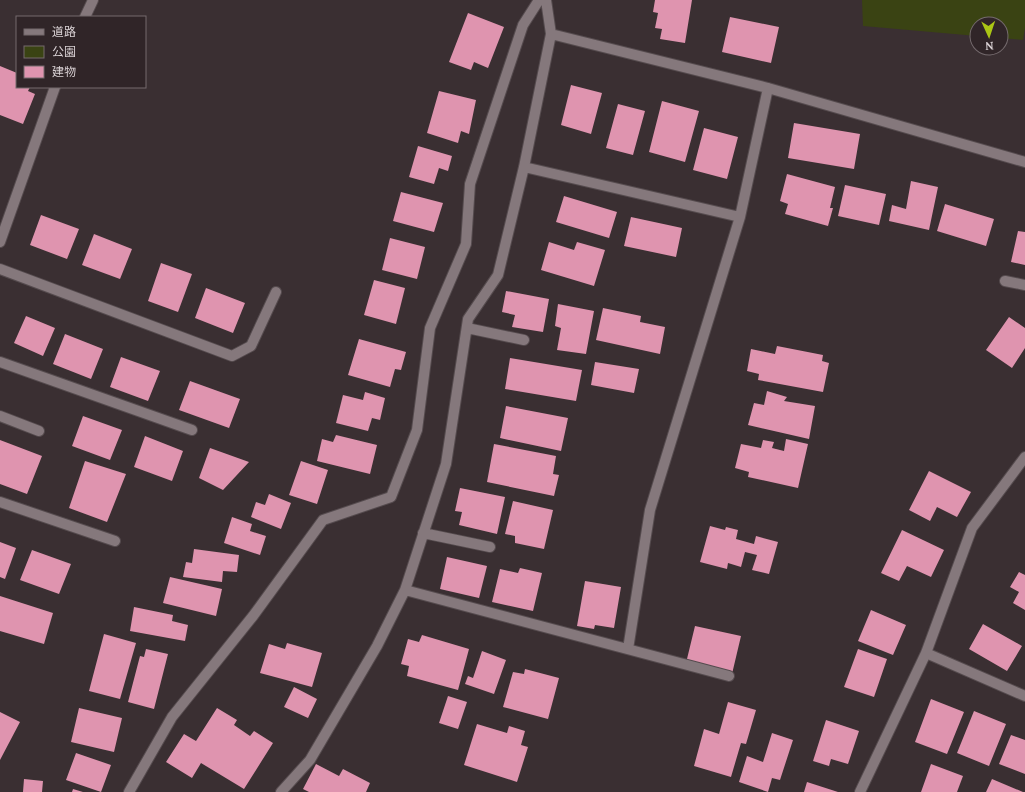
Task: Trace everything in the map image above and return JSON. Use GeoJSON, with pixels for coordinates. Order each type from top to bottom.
{"type":"FeatureCollection","features":[{"type":"Feature","properties":{"kind":"street"},"geometry":{"type":"LineString","coordinates":[[85,16],[92,0]]}},
{"type":"Feature","properties":{"kind":"street"},"geometry":{"type":"LineString","coordinates":[[129,792],[172,717],[252,616],[323,520],[391,497],[417,430],[430,328],[466,244],[470,184],[523,25],[539,0]]}},
{"type":"Feature","properties":{"kind":"street"},"geometry":{"type":"LineString","coordinates":[[281,792],[310,760],[377,646],[405,590],[446,464],[468,319],[498,275],[524,166],[551,34],[546,0]]}},
{"type":"Feature","properties":{"kind":"street"},"geometry":{"type":"LineString","coordinates":[[551,34],[768,88],[1025,162]]}},
{"type":"Feature","properties":{"kind":"street"},"geometry":{"type":"LineString","coordinates":[[0,242],[56,88]]}},
{"type":"Feature","properties":{"kind":"street"},"geometry":{"type":"LineString","coordinates":[[628,649],[650,510],[740,217],[768,88]]}},
{"type":"Feature","properties":{"kind":"street"},"geometry":{"type":"LineString","coordinates":[[524,166],[740,217]]}},
{"type":"Feature","properties":{"kind":"street"},"geometry":{"type":"LineString","coordinates":[[0,269],[232,356],[251,346],[276,292]]}},
{"type":"Feature","properties":{"kind":"street"},"geometry":{"type":"LineString","coordinates":[[1005,281],[1025,284]]}},
{"type":"Feature","properties":{"kind":"street"},"geometry":{"type":"LineString","coordinates":[[467,328],[524,340]]}},
{"type":"Feature","properties":{"kind":"street"},"geometry":{"type":"LineString","coordinates":[[0,362],[192,430]]}},
{"type":"Feature","properties":{"kind":"street"},"geometry":{"type":"LineString","coordinates":[[0,416],[39,431]]}},
{"type":"Feature","properties":{"kind":"street"},"geometry":{"type":"LineString","coordinates":[[861,792],[926,653],[972,528],[1025,458]]}},
{"type":"Feature","properties":{"kind":"street"},"geometry":{"type":"LineString","coordinates":[[0,502],[115,541]]}},
{"type":"Feature","properties":{"kind":"street"},"geometry":{"type":"LineString","coordinates":[[423,532],[490,547]]}},
{"type":"Feature","properties":{"kind":"street"},"geometry":{"type":"LineString","coordinates":[[405,590],[729,676]]}},
{"type":"Feature","properties":{"kind":"street"},"geometry":{"type":"LineString","coordinates":[[926,653],[1025,696]]}},
{"type":"Feature","properties":{"kind":"green space"},"geometry":{"type":"Polygon","coordinates":[[[862,0],[1025,0],[1025,28],[1023,40],[1009,39],[1009,16],[969,16],[969,35],[863,26],[862,0]]]}},
{"type":"Feature","properties":{"kind":"building"},"geometry":{"type":"Polygon","coordinates":[[[655,0],[692,0],[685,43],[660,39],[662,29],[655,28],[658,13],[653,12],[655,0]]]}},
{"type":"Feature","properties":{"kind":"building"},"geometry":{"type":"Polygon","coordinates":[[[468,13],[504,27],[488,68],[474,62],[471,70],[449,62],[468,13]]]}},
{"type":"Feature","properties":{"kind":"building"},"geometry":{"type":"Polygon","coordinates":[[[730,17],[779,27],[771,63],[722,52],[730,17]]]}},
{"type":"Feature","properties":{"kind":"building"},"geometry":{"type":"Polygon","coordinates":[[[0,66],[16,73],[16,88],[30,88],[28,91],[35,94],[23,124],[0,115],[0,66]]]}},
{"type":"Feature","properties":{"kind":"building"},"geometry":{"type":"Polygon","coordinates":[[[571,85],[602,93],[591,134],[561,125],[571,85]]]}},
{"type":"Feature","properties":{"kind":"building"},"geometry":{"type":"Polygon","coordinates":[[[439,91],[476,100],[469,134],[461,131],[458,143],[427,133],[439,91]]]}},
{"type":"Feature","properties":{"kind":"building"},"geometry":{"type":"Polygon","coordinates":[[[662,101],[699,111],[685,162],[649,152],[662,101]]]}},
{"type":"Feature","properties":{"kind":"building"},"geometry":{"type":"Polygon","coordinates":[[[618,104],[645,111],[633,155],[606,148],[618,104]]]}},
{"type":"Feature","properties":{"kind":"building"},"geometry":{"type":"Polygon","coordinates":[[[794,123],[860,134],[854,169],[788,158],[794,123]]]}},
{"type":"Feature","properties":{"kind":"building"},"geometry":{"type":"Polygon","coordinates":[[[704,128],[738,137],[727,179],[693,170],[704,128]]]}},
{"type":"Feature","properties":{"kind":"building"},"geometry":{"type":"Polygon","coordinates":[[[418,146],[452,156],[448,171],[439,168],[434,184],[409,177],[418,146]]]}},
{"type":"Feature","properties":{"kind":"building"},"geometry":{"type":"Polygon","coordinates":[[[787,174],[835,187],[830,208],[833,208],[828,226],[785,214],[788,204],[780,201],[787,174]]]}},
{"type":"Feature","properties":{"kind":"building"},"geometry":{"type":"Polygon","coordinates":[[[911,181],[938,187],[929,230],[889,221],[892,205],[906,209],[911,181]]]}},
{"type":"Feature","properties":{"kind":"building"},"geometry":{"type":"Polygon","coordinates":[[[845,185],[886,194],[879,225],[838,216],[845,185]]]}},
{"type":"Feature","properties":{"kind":"building"},"geometry":{"type":"Polygon","coordinates":[[[401,192],[443,203],[434,232],[393,221],[401,192]]]}},
{"type":"Feature","properties":{"kind":"building"},"geometry":{"type":"Polygon","coordinates":[[[564,196],[617,212],[609,238],[556,222],[564,196]]]}},
{"type":"Feature","properties":{"kind":"building"},"geometry":{"type":"Polygon","coordinates":[[[945,204],[994,219],[986,246],[937,231],[945,204]]]}},
{"type":"Feature","properties":{"kind":"building"},"geometry":{"type":"Polygon","coordinates":[[[41,215],[79,229],[67,259],[30,245],[41,215]]]}},
{"type":"Feature","properties":{"kind":"building"},"geometry":{"type":"Polygon","coordinates":[[[631,217],[682,228],[676,257],[624,246],[631,217]]]}},
{"type":"Feature","properties":{"kind":"building"},"geometry":{"type":"Polygon","coordinates":[[[1018,231],[1025,232],[1025,265],[1011,262],[1018,231]]]}},
{"type":"Feature","properties":{"kind":"building"},"geometry":{"type":"Polygon","coordinates":[[[94,234],[132,249],[120,279],[82,265],[94,234]]]}},
{"type":"Feature","properties":{"kind":"building"},"geometry":{"type":"Polygon","coordinates":[[[390,238],[425,247],[417,279],[382,270],[390,238]]]}},
{"type":"Feature","properties":{"kind":"building"},"geometry":{"type":"Polygon","coordinates":[[[549,242],[574,250],[577,242],[605,250],[594,286],[541,270],[549,242]]]}},
{"type":"Feature","properties":{"kind":"building"},"geometry":{"type":"Polygon","coordinates":[[[161,263],[192,274],[178,312],[148,301],[161,263]]]}},
{"type":"Feature","properties":{"kind":"building"},"geometry":{"type":"Polygon","coordinates":[[[374,280],[405,288],[396,324],[364,315],[374,280]]]}},
{"type":"Feature","properties":{"kind":"building"},"geometry":{"type":"Polygon","coordinates":[[[206,288],[245,303],[233,333],[195,318],[206,288]]]}},
{"type":"Feature","properties":{"kind":"building"},"geometry":{"type":"Polygon","coordinates":[[[506,291],[549,299],[543,332],[512,327],[515,315],[502,312],[506,291]]]}},
{"type":"Feature","properties":{"kind":"building"},"geometry":{"type":"Polygon","coordinates":[[[558,304],[594,311],[586,354],[557,350],[561,328],[555,326],[558,304]]]}},
{"type":"Feature","properties":{"kind":"building"},"geometry":{"type":"Polygon","coordinates":[[[603,308],[641,316],[640,322],[665,327],[660,354],[596,340],[603,308]]]}},
{"type":"Feature","properties":{"kind":"building"},"geometry":{"type":"Polygon","coordinates":[[[26,316],[55,328],[43,356],[14,343],[26,316]]]}},
{"type":"Feature","properties":{"kind":"building"},"geometry":{"type":"Polygon","coordinates":[[[1009,317],[1025,328],[1025,348],[1012,368],[986,350],[1009,317]]]}},
{"type":"Feature","properties":{"kind":"building"},"geometry":{"type":"Polygon","coordinates":[[[65,334],[103,349],[91,379],[53,364],[65,334]]]}},
{"type":"Feature","properties":{"kind":"building"},"geometry":{"type":"Polygon","coordinates":[[[359,339],[406,352],[401,370],[395,369],[390,387],[348,375],[359,339]]]}},
{"type":"Feature","properties":{"kind":"building"},"geometry":{"type":"Polygon","coordinates":[[[777,346],[823,355],[822,361],[829,363],[823,392],[758,380],[759,374],[747,371],[751,349],[775,354],[777,346]]]}},
{"type":"Feature","properties":{"kind":"building"},"geometry":{"type":"Polygon","coordinates":[[[121,357],[160,371],[148,401],[110,387],[121,357]]]}},
{"type":"Feature","properties":{"kind":"building"},"geometry":{"type":"Polygon","coordinates":[[[510,358],[582,370],[576,401],[505,389],[510,358]]]}},
{"type":"Feature","properties":{"kind":"building"},"geometry":{"type":"Polygon","coordinates":[[[595,362],[639,369],[634,393],[591,385],[595,362]]]}},
{"type":"Feature","properties":{"kind":"building"},"geometry":{"type":"Polygon","coordinates":[[[190,381],[240,399],[229,428],[179,410],[190,381]]]}},
{"type":"Feature","properties":{"kind":"building"},"geometry":{"type":"Polygon","coordinates":[[[767,391],[787,397],[784,401],[815,406],[809,439],[748,425],[754,403],[764,405],[767,391]]]}},
{"type":"Feature","properties":{"kind":"building"},"geometry":{"type":"Polygon","coordinates":[[[365,392],[385,398],[380,420],[372,418],[368,431],[336,423],[343,395],[363,400],[365,392]]]}},
{"type":"Feature","properties":{"kind":"building"},"geometry":{"type":"Polygon","coordinates":[[[506,406],[568,418],[561,451],[500,438],[506,406]]]}},
{"type":"Feature","properties":{"kind":"building"},"geometry":{"type":"Polygon","coordinates":[[[83,416],[122,430],[110,460],[72,446],[83,416]]]}},
{"type":"Feature","properties":{"kind":"building"},"geometry":{"type":"Polygon","coordinates":[[[336,435],[377,445],[370,474],[317,461],[322,439],[333,442],[336,435]]]}},
{"type":"Feature","properties":{"kind":"building"},"geometry":{"type":"Polygon","coordinates":[[[145,436],[183,451],[172,481],[134,467],[145,436]]]}},
{"type":"Feature","properties":{"kind":"building"},"geometry":{"type":"Polygon","coordinates":[[[786,439],[808,444],[798,488],[748,477],[749,472],[735,468],[741,444],[761,448],[763,440],[774,442],[772,448],[784,451],[786,439]]]}},
{"type":"Feature","properties":{"kind":"building"},"geometry":{"type":"Polygon","coordinates":[[[0,440],[42,456],[27,494],[0,484],[0,440]]]}},
{"type":"Feature","properties":{"kind":"building"},"geometry":{"type":"Polygon","coordinates":[[[494,444],[556,456],[553,474],[559,475],[554,496],[487,482],[494,444]]]}},
{"type":"Feature","properties":{"kind":"building"},"geometry":{"type":"Polygon","coordinates":[[[210,448],[249,462],[223,490],[199,478],[210,448]]]}},
{"type":"Feature","properties":{"kind":"building"},"geometry":{"type":"Polygon","coordinates":[[[85,461],[126,474],[107,522],[69,508],[85,461]]]}},
{"type":"Feature","properties":{"kind":"building"},"geometry":{"type":"Polygon","coordinates":[[[301,461],[328,470],[317,504],[289,495],[301,461]]]}},
{"type":"Feature","properties":{"kind":"building"},"geometry":{"type":"Polygon","coordinates":[[[929,471],[971,492],[957,517],[937,507],[930,521],[909,510],[929,471]]]}},
{"type":"Feature","properties":{"kind":"building"},"geometry":{"type":"Polygon","coordinates":[[[460,488],[505,497],[497,534],[459,525],[462,512],[455,511],[460,488]]]}},
{"type":"Feature","properties":{"kind":"building"},"geometry":{"type":"Polygon","coordinates":[[[269,494],[291,503],[281,529],[251,517],[256,502],[265,505],[269,494]]]}},
{"type":"Feature","properties":{"kind":"building"},"geometry":{"type":"Polygon","coordinates":[[[513,501],[553,510],[544,549],[515,543],[515,536],[505,534],[513,501]]]}},
{"type":"Feature","properties":{"kind":"building"},"geometry":{"type":"Polygon","coordinates":[[[232,517],[252,524],[250,531],[266,536],[260,555],[224,543],[232,517]]]}},
{"type":"Feature","properties":{"kind":"building"},"geometry":{"type":"Polygon","coordinates":[[[710,526],[725,530],[726,527],[738,530],[736,539],[754,544],[756,536],[778,542],[769,574],[752,570],[757,555],[745,552],[741,567],[728,563],[727,569],[700,562],[710,526]]]}},
{"type":"Feature","properties":{"kind":"building"},"geometry":{"type":"Polygon","coordinates":[[[902,530],[944,550],[931,577],[907,566],[899,581],[881,573],[902,530]]]}},
{"type":"Feature","properties":{"kind":"building"},"geometry":{"type":"Polygon","coordinates":[[[0,542],[16,548],[5,579],[0,577],[0,542]]]}},
{"type":"Feature","properties":{"kind":"building"},"geometry":{"type":"Polygon","coordinates":[[[194,549],[239,555],[237,572],[223,571],[222,582],[183,577],[186,562],[192,563],[194,549]]]}},
{"type":"Feature","properties":{"kind":"building"},"geometry":{"type":"Polygon","coordinates":[[[32,550],[71,564],[59,594],[20,580],[32,550]]]}},
{"type":"Feature","properties":{"kind":"building"},"geometry":{"type":"Polygon","coordinates":[[[447,557],[487,566],[479,598],[440,589],[447,557]]]}},
{"type":"Feature","properties":{"kind":"building"},"geometry":{"type":"Polygon","coordinates":[[[520,568],[542,573],[533,611],[492,602],[500,569],[518,573],[520,568]]]}},
{"type":"Feature","properties":{"kind":"building"},"geometry":{"type":"Polygon","coordinates":[[[1019,572],[1025,575],[1025,610],[1013,603],[1019,592],[1010,587],[1019,572]]]}},
{"type":"Feature","properties":{"kind":"building"},"geometry":{"type":"Polygon","coordinates":[[[170,577],[222,589],[216,616],[163,603],[170,577]]]}},
{"type":"Feature","properties":{"kind":"building"},"geometry":{"type":"Polygon","coordinates":[[[585,581],[621,587],[614,628],[595,625],[594,629],[577,626],[585,581]]]}},
{"type":"Feature","properties":{"kind":"building"},"geometry":{"type":"Polygon","coordinates":[[[0,596],[53,613],[44,644],[0,631],[0,596]]]}},
{"type":"Feature","properties":{"kind":"building"},"geometry":{"type":"Polygon","coordinates":[[[134,607],[173,615],[172,621],[188,625],[185,641],[130,631],[134,607]]]}},
{"type":"Feature","properties":{"kind":"building"},"geometry":{"type":"Polygon","coordinates":[[[871,610],[906,625],[893,655],[858,641],[871,610]]]}},
{"type":"Feature","properties":{"kind":"building"},"geometry":{"type":"Polygon","coordinates":[[[983,624],[1022,646],[1007,671],[969,649],[983,624]]]}},
{"type":"Feature","properties":{"kind":"building"},"geometry":{"type":"Polygon","coordinates":[[[695,626],[741,636],[732,674],[686,663],[695,626]]]}},
{"type":"Feature","properties":{"kind":"building"},"geometry":{"type":"Polygon","coordinates":[[[104,634],[136,643],[120,699],[89,691],[104,634]]]}},
{"type":"Feature","properties":{"kind":"building"},"geometry":{"type":"Polygon","coordinates":[[[422,635],[469,649],[458,690],[407,676],[409,666],[401,664],[408,639],[419,642],[422,635]]]}},
{"type":"Feature","properties":{"kind":"building"},"geometry":{"type":"Polygon","coordinates":[[[287,643],[322,653],[312,687],[260,673],[269,644],[285,649],[287,643]]]}},
{"type":"Feature","properties":{"kind":"building"},"geometry":{"type":"Polygon","coordinates":[[[146,649],[168,654],[154,709],[128,702],[140,656],[144,657],[146,649]]]}},
{"type":"Feature","properties":{"kind":"building"},"geometry":{"type":"Polygon","coordinates":[[[858,649],[887,659],[874,697],[844,687],[858,649]]]}},
{"type":"Feature","properties":{"kind":"building"},"geometry":{"type":"Polygon","coordinates":[[[482,651],[506,660],[494,694],[465,684],[468,676],[473,678],[482,651]]]}},
{"type":"Feature","properties":{"kind":"building"},"geometry":{"type":"Polygon","coordinates":[[[525,669],[559,678],[548,719],[503,707],[513,672],[524,674],[525,669]]]}},
{"type":"Feature","properties":{"kind":"building"},"geometry":{"type":"Polygon","coordinates":[[[294,687],[317,699],[308,718],[284,707],[294,687]]]}},
{"type":"Feature","properties":{"kind":"building"},"geometry":{"type":"Polygon","coordinates":[[[448,696],[467,702],[458,729],[439,723],[448,696]]]}},
{"type":"Feature","properties":{"kind":"building"},"geometry":{"type":"Polygon","coordinates":[[[931,699],[964,712],[947,754],[915,742],[931,699]]]}},
{"type":"Feature","properties":{"kind":"building"},"geometry":{"type":"Polygon","coordinates":[[[728,702],[756,710],[746,744],[741,743],[731,777],[694,766],[704,729],[719,734],[728,702]]]}},
{"type":"Feature","properties":{"kind":"building"},"geometry":{"type":"Polygon","coordinates":[[[79,708],[122,718],[114,752],[71,742],[79,708]]]}},
{"type":"Feature","properties":{"kind":"building"},"geometry":{"type":"Polygon","coordinates":[[[217,708],[237,720],[234,725],[250,736],[254,731],[273,743],[244,789],[201,763],[192,778],[166,762],[184,734],[196,741],[217,708]]]}},
{"type":"Feature","properties":{"kind":"building"},"geometry":{"type":"Polygon","coordinates":[[[974,711],[1006,724],[989,766],[957,753],[974,711]]]}},
{"type":"Feature","properties":{"kind":"building"},"geometry":{"type":"Polygon","coordinates":[[[0,712],[20,722],[0,760],[0,712]]]}},
{"type":"Feature","properties":{"kind":"building"},"geometry":{"type":"Polygon","coordinates":[[[826,720],[859,731],[848,764],[831,759],[829,766],[813,761],[826,720]]]}},
{"type":"Feature","properties":{"kind":"building"},"geometry":{"type":"Polygon","coordinates":[[[477,724],[507,733],[509,726],[525,731],[521,745],[528,747],[517,782],[464,765],[477,724]]]}},
{"type":"Feature","properties":{"kind":"building"},"geometry":{"type":"Polygon","coordinates":[[[772,733],[793,740],[780,780],[772,778],[768,792],[739,782],[747,756],[763,762],[772,733]]]}},
{"type":"Feature","properties":{"kind":"building"},"geometry":{"type":"Polygon","coordinates":[[[1011,735],[1025,740],[1025,774],[999,764],[1011,735]]]}},
{"type":"Feature","properties":{"kind":"building"},"geometry":{"type":"Polygon","coordinates":[[[76,753],[111,765],[101,792],[66,780],[76,753]]]}},
{"type":"Feature","properties":{"kind":"building"},"geometry":{"type":"Polygon","coordinates":[[[316,764],[339,776],[343,769],[370,783],[366,792],[309,792],[303,789],[316,764]]]}},
{"type":"Feature","properties":{"kind":"building"},"geometry":{"type":"Polygon","coordinates":[[[931,764],[963,776],[957,792],[921,792],[931,764]]]}},
{"type":"Feature","properties":{"kind":"building"},"geometry":{"type":"Polygon","coordinates":[[[24,779],[43,781],[42,792],[23,792],[24,779]]]}},
{"type":"Feature","properties":{"kind":"building"},"geometry":{"type":"Polygon","coordinates":[[[992,779],[1023,792],[986,792],[992,779]]]}},
{"type":"Feature","properties":{"kind":"building"},"geometry":{"type":"Polygon","coordinates":[[[807,782],[838,792],[804,792],[807,782]]]}},
{"type":"Feature","properties":{"kind":"building"},"geometry":{"type":"Polygon","coordinates":[[[73,789],[83,792],[72,792],[73,789]]]}}]}
